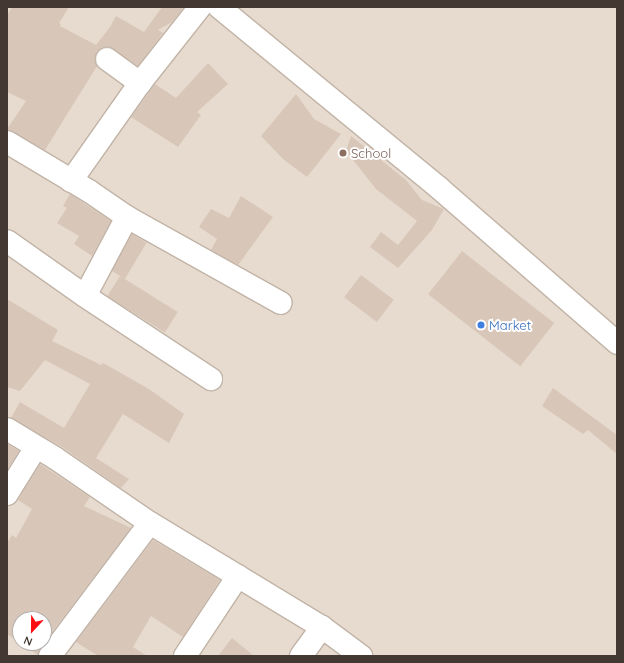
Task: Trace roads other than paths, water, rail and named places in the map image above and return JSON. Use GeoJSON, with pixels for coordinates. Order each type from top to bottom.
{"type":"FeatureCollection","features":[{"type":"Feature","properties":{"kind":"street"},"geometry":{"type":"LineString","coordinates":[[71,181],[140,83],[200,7]]}},
{"type":"Feature","properties":{"kind":"street"},"geometry":{"type":"LineString","coordinates":[[219,7],[439,188],[617,343]]}},
{"type":"Feature","properties":{"kind":"street"},"geometry":{"type":"LineString","coordinates":[[107,59],[140,83]]}},
{"type":"Feature","properties":{"kind":"street"},"geometry":{"type":"LineString","coordinates":[[7,142],[89,191],[127,217],[281,303]]}},
{"type":"Feature","properties":{"kind":"street"},"geometry":{"type":"LineString","coordinates":[[85,296],[127,217]]}},
{"type":"Feature","properties":{"kind":"street"},"geometry":{"type":"LineString","coordinates":[[7,241],[85,296],[211,379]]}},
{"type":"Feature","properties":{"kind":"street"},"geometry":{"type":"LineString","coordinates":[[7,429],[55,458],[150,523],[322,627],[361,656]]}},
{"type":"Feature","properties":{"kind":"street"},"geometry":{"type":"LineString","coordinates":[[7,494],[36,447]]}},
{"type":"Feature","properties":{"kind":"street"},"geometry":{"type":"LineString","coordinates":[[50,656],[150,523]]}},
{"type":"Feature","properties":{"kind":"street"},"geometry":{"type":"LineString","coordinates":[[185,656],[238,576]]}},
{"type":"Feature","properties":{"kind":"street"},"geometry":{"type":"LineString","coordinates":[[301,656],[322,627]]}},
{"type":"Feature","properties":{"kind":"place","name":"School"},"geometry":{"type":"Point","coordinates":[343,153]}},
{"type":"Feature","properties":{"kind":"place","name":"Market"},"geometry":{"type":"Point","coordinates":[481,325]}}]}
